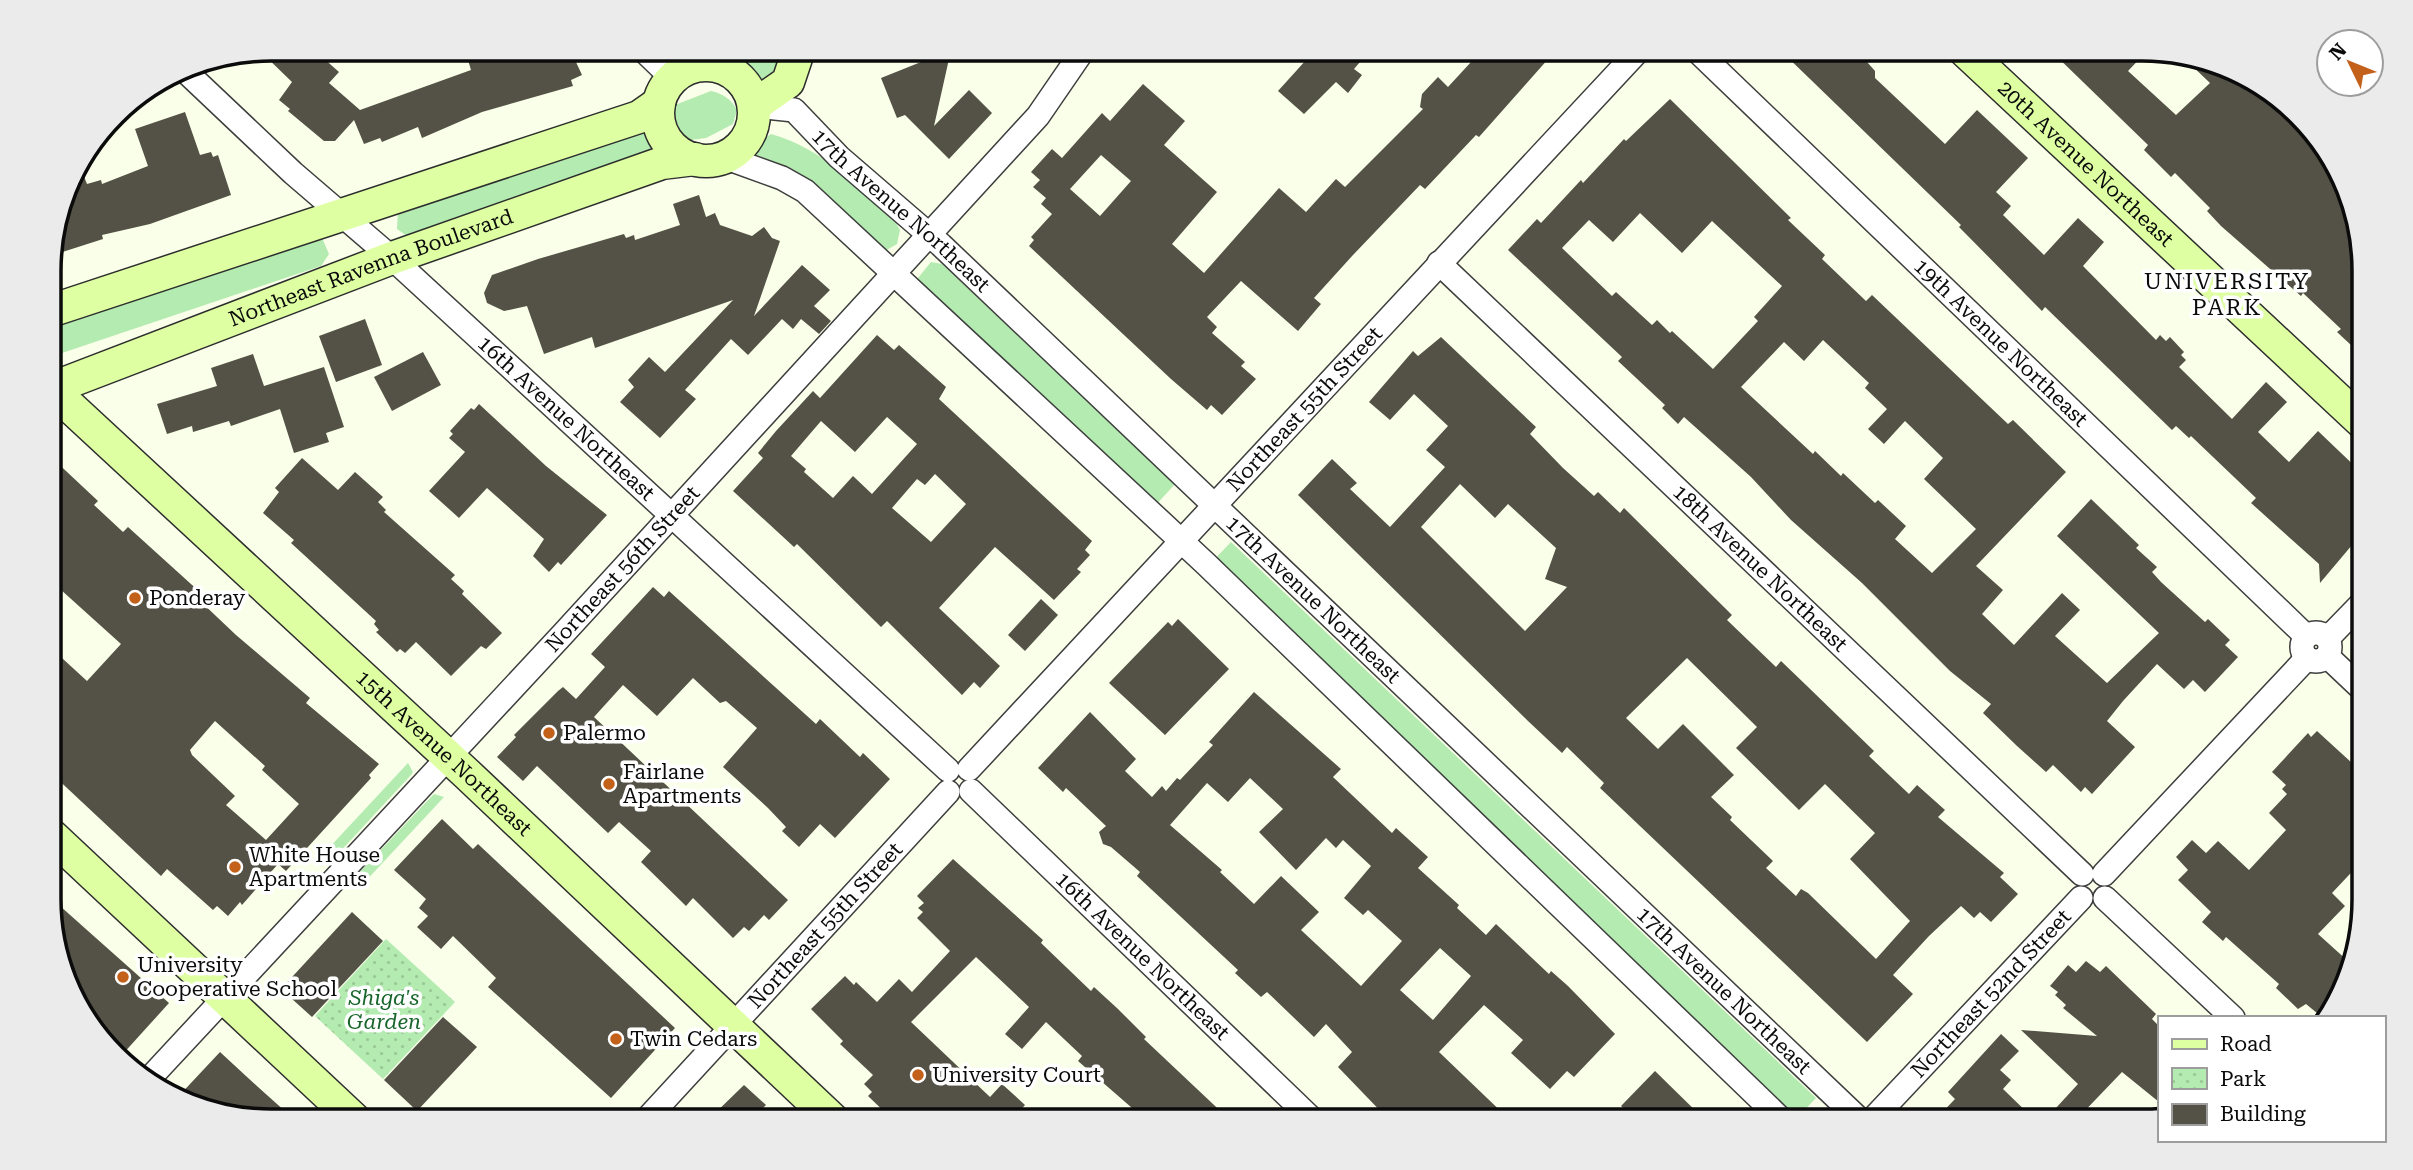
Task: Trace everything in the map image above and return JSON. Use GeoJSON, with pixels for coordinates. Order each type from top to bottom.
{"type":"FeatureCollection","features":[{"type":"Feature","properties":{"kind":"main road"},"geometry":{"type":"LineString","coordinates":[[62,307],[639,117],[685,69],[710,61]]}},
{"type":"Feature","properties":{"kind":"main road"},"geometry":{"type":"LineString","coordinates":[[665,91],[658,116],[664,136],[678,152],[709,158],[745,141],[753,123],[754,106],[745,83],[725,61]]}},
{"type":"Feature","properties":{"kind":"main road"},"geometry":{"type":"LineString","coordinates":[[754,106],[791,96],[797,61]]}},
{"type":"Feature","properties":{"kind":"main road","name":"20th Avenue Northeast"},"geometry":{"type":"LineString","coordinates":[[1976,61],[2352,413]]}},
{"type":"Feature","properties":{"kind":"main road","name":"Northeast Ravenna Boulevard"},"geometry":{"type":"LineString","coordinates":[[62,384],[391,258],[662,163],[709,158]]}},
{"type":"Feature","properties":{"kind":"main road","name":"15th Avenue Northeast"},"geometry":{"type":"LineString","coordinates":[[62,399],[448,756],[821,1109]]}},
{"type":"Feature","properties":{"kind":"main road"},"geometry":{"type":"LineString","coordinates":[[61,844],[343,1109]]}},
{"type":"Feature","properties":{"kind":"street"},"geometry":{"type":"LineString","coordinates":[[649,61],[665,91]]}},
{"type":"Feature","properties":{"kind":"street","name":"Northeast 56th Street"},"geometry":{"type":"LineString","coordinates":[[154,1073],[1038,116],[1076,61]]}},
{"type":"Feature","properties":{"kind":"street","name":"Northeast 55th Street"},"geometry":{"type":"LineString","coordinates":[[656,1109],[1629,61]]}},
{"type":"Feature","properties":{"kind":"street","name":"19th Avenue Northeast"},"geometry":{"type":"LineString","coordinates":[[1707,61],[2352,680]]}},
{"type":"Feature","properties":{"kind":"street","name":"16th Avenue Northeast"},"geometry":{"type":"LineString","coordinates":[[192,77],[959,781],[1301,1108]]}},
{"type":"Feature","properties":{"kind":"street","name":"17th Avenue Northeast"},"geometry":{"type":"LineString","coordinates":[[791,96],[839,157],[928,234],[1848,1108]]}},
{"type":"Feature","properties":{"kind":"street"},"geometry":{"type":"LineString","coordinates":[[709,158],[773,174],[805,191],[1182,542],[1770,1108]]}},
{"type":"Feature","properties":{"kind":"street","name":"18th Avenue Northeast"},"geometry":{"type":"LineString","coordinates":[[1439,263],[2093,874]]}},
{"type":"Feature","properties":{"kind":"street"},"geometry":{"type":"LineString","coordinates":[[2093,874],[2110,887],[2105,898],[2092,903],[2081,898],[2076,886],[2093,874],[2352,613]]}},
{"type":"Feature","properties":{"kind":"street","name":"Northeast 52nd Street"},"geometry":{"type":"LineString","coordinates":[[1883,1108],[2081,898]]}},
{"type":"Feature","properties":{"kind":"street"},"geometry":{"type":"LineString","coordinates":[[2105,898],[2231,1016]]}},
{"type":"Feature","properties":{"kind":"green space"},"geometry":{"type":"Polygon","coordinates":[[[736,61],[781,61],[775,75],[764,84],[756,83],[730,69],[736,61]]]}},
{"type":"Feature","properties":{"kind":"green space"},"geometry":{"type":"Polygon","coordinates":[[[711,91],[719,93],[735,106],[737,110],[733,124],[706,138],[683,141],[672,126],[675,105],[711,91]]]}},
{"type":"Feature","properties":{"kind":"green space"},"geometry":{"type":"Polygon","coordinates":[[[644,125],[654,156],[407,236],[397,229],[398,211],[644,125]]]}},
{"type":"Feature","properties":{"kind":"green space"},"geometry":{"type":"Polygon","coordinates":[[[771,134],[807,149],[853,183],[896,223],[900,230],[897,244],[885,251],[779,168],[752,154],[759,142],[771,134]]]}},
{"type":"Feature","properties":{"kind":"green space"},"geometry":{"type":"Polygon","coordinates":[[[322,238],[329,254],[321,266],[62,353],[62,320],[322,238]]]}},
{"type":"Feature","properties":{"kind":"green space"},"geometry":{"type":"Polygon","coordinates":[[[931,262],[942,264],[1175,484],[1154,507],[920,284],[918,278],[931,262]]]}},
{"type":"Feature","properties":{"kind":"green space"},"geometry":{"type":"Polygon","coordinates":[[[1231,542],[1816,1098],[1806,1108],[1781,1108],[1209,565],[1231,542]]]}},
{"type":"Feature","properties":{"kind":"green space"},"geometry":{"type":"Polygon","coordinates":[[[408,763],[413,772],[411,775],[336,856],[331,856],[327,850],[408,763]]]}},
{"type":"Feature","properties":{"kind":"green space"},"geometry":{"type":"Polygon","coordinates":[[[434,794],[444,797],[361,886],[356,876],[434,794]]]}},
{"type":"Feature","properties":{"kind":"green space","name":"Shiga's Garden"},"geometry":{"type":"Polygon","coordinates":[[[386,939],[455,1002],[383,1079],[315,1016],[386,939]]]}},
{"type":"Feature","properties":{"kind":"building"},"geometry":{"type":"Polygon","coordinates":[[[270,61],[327,61],[339,72],[329,83],[360,110],[471,70],[468,61],[576,61],[582,75],[571,80],[573,86],[482,112],[422,138],[418,127],[382,142],[380,138],[364,144],[354,120],[335,141],[324,141],[288,111],[290,109],[279,100],[292,82],[270,61]]]}},
{"type":"Feature","properties":{"kind":"building"},"geometry":{"type":"Polygon","coordinates":[[[924,61],[949,61],[934,126],[969,90],[992,113],[949,159],[905,115],[897,118],[881,78],[924,61]]]}},
{"type":"Feature","properties":{"kind":"building"},"geometry":{"type":"Polygon","coordinates":[[[1305,61],[1361,61],[1354,69],[1362,75],[1348,93],[1336,82],[1304,114],[1278,91],[1305,61]]]}},
{"type":"Feature","properties":{"kind":"building"},"geometry":{"type":"Polygon","coordinates":[[[1472,61],[1546,61],[1479,137],[1476,135],[1425,189],[1420,185],[1353,255],[1314,298],[1321,304],[1298,331],[1241,281],[1207,317],[1217,327],[1212,333],[1245,362],[1241,366],[1256,379],[1222,415],[1211,405],[1207,410],[1171,379],[1029,246],[1034,240],[1031,237],[1052,214],[1041,204],[1046,198],[1033,187],[1040,180],[1031,172],[1052,149],[1062,158],[1102,113],[1110,121],[1143,84],[1185,121],[1164,145],[1217,192],[1172,244],[1204,273],[1279,188],[1306,212],[1336,179],[1345,187],[1423,109],[1420,107],[1422,94],[1438,77],[1448,87],[1472,61]],[[1101,155],[1070,189],[1100,216],[1131,181],[1101,155]]]}},
{"type":"Feature","properties":{"kind":"building"},"geometry":{"type":"Polygon","coordinates":[[[1791,61],[1868,61],[1875,71],[1875,78],[1945,144],[1977,110],[2028,158],[1996,192],[2011,206],[2003,215],[2044,255],[2078,218],[2104,242],[2083,266],[2156,340],[2160,335],[2166,341],[2170,337],[2184,352],[2181,355],[2186,360],[2179,367],[2232,419],[2266,382],[2287,402],[2258,432],[2289,462],[2318,431],[2352,463],[2352,545],[2320,583],[2319,564],[2251,503],[2256,498],[2191,436],[2189,438],[2176,426],[2172,430],[2045,307],[2042,311],[1959,227],[1961,225],[1791,61]]]}},
{"type":"Feature","properties":{"kind":"building"},"geometry":{"type":"Polygon","coordinates":[[[2061,61],[2138,61],[2128,71],[2176,115],[2210,83],[2194,68],[2210,72],[2247,89],[2290,123],[2324,166],[2345,217],[2352,271],[2352,346],[2337,332],[2341,329],[2303,293],[2301,296],[2221,226],[2207,211],[2210,208],[2175,173],[2171,177],[2144,150],[2148,145],[2061,61]]]}},
{"type":"Feature","properties":{"kind":"building"},"geometry":{"type":"Polygon","coordinates":[[[1670,99],[1791,218],[1788,220],[1825,255],[1822,259],[1866,301],[1872,295],[2008,424],[2013,420],[2066,472],[1976,566],[2003,590],[1982,614],[2014,645],[2062,593],[2080,610],[2055,636],[2107,683],[2159,633],[2057,536],[2091,499],[2139,545],[2136,548],[2157,567],[2152,572],[2161,582],[2205,622],[2208,619],[2230,640],[2225,645],[2238,657],[2205,692],[2193,680],[2184,689],[2157,664],[2123,701],[2107,721],[2135,747],[2092,794],[2085,787],[2081,792],[2053,765],[2046,772],[2017,746],[1983,713],[1991,704],[1950,671],[1862,583],[1791,520],[1751,477],[1684,417],[1678,424],[1662,408],[1665,405],[1618,361],[1622,357],[1508,250],[1537,219],[1541,223],[1581,180],[1583,183],[1624,139],[1626,141],[1670,99]],[[1640,213],[1613,242],[1589,220],[1562,248],[1612,296],[1616,292],[1652,325],[1657,320],[1713,369],[1758,321],[1754,317],[1782,286],[1712,221],[1682,253],[1640,213]],[[1823,340],[1804,361],[1784,342],[1741,387],[1813,454],[1815,451],[1841,476],[1843,473],[1875,503],[1878,500],[1906,526],[1895,539],[1932,573],[1976,529],[1924,479],[1943,458],[1905,421],[1884,444],[1868,429],[1887,409],[1865,388],[1869,383],[1823,340]]]}},
{"type":"Feature","properties":{"kind":"building"},"geometry":{"type":"Polygon","coordinates":[[[185,112],[200,155],[211,152],[213,157],[218,155],[231,195],[150,224],[102,235],[103,239],[63,252],[68,217],[84,176],[87,184],[101,180],[102,184],[148,166],[135,129],[185,112]]]}},
{"type":"Feature","properties":{"kind":"building"},"geometry":{"type":"Polygon","coordinates":[[[699,195],[706,217],[715,213],[720,225],[752,236],[764,227],[772,238],[780,241],[754,316],[802,265],[830,290],[814,306],[831,321],[819,334],[801,319],[793,329],[782,319],[748,355],[731,339],[685,390],[696,399],[660,438],[620,402],[634,387],[628,380],[649,357],[665,372],[733,300],[595,348],[592,337],[544,354],[527,306],[504,311],[487,303],[484,293],[492,275],[538,259],[624,234],[626,238],[634,235],[635,240],[680,225],[673,204],[699,195]]]}},
{"type":"Feature","properties":{"kind":"building"},"geometry":{"type":"Polygon","coordinates":[[[365,319],[382,365],[336,382],[319,336],[365,319]]]}},
{"type":"Feature","properties":{"kind":"building"},"geometry":{"type":"Polygon","coordinates":[[[877,335],[894,350],[899,345],[946,387],[939,399],[1092,541],[1085,550],[1090,555],[1077,569],[1081,572],[1054,600],[995,547],[939,608],[1000,666],[980,688],[974,682],[962,695],[887,621],[881,627],[797,544],[794,547],[733,491],[763,458],[758,453],[813,391],[820,398],[877,335]],[[887,417],[855,452],[821,421],[791,456],[806,469],[804,472],[833,498],[853,476],[872,494],[917,444],[887,417]],[[935,474],[925,485],[917,479],[892,508],[931,542],[966,504],[935,474]]]}},
{"type":"Feature","properties":{"kind":"building"},"geometry":{"type":"Polygon","coordinates":[[[1441,337],[1536,427],[1530,434],[1563,468],[1594,496],[1598,492],[1620,513],[1624,508],[1732,615],[1727,620],[1776,667],[1781,661],[1874,751],[1869,756],[1909,794],[1917,785],[1945,810],[1938,817],[2004,873],[2000,877],[2018,894],[1991,922],[1980,912],[1974,918],[1961,906],[1929,936],[1893,975],[1913,994],[1867,1042],[1600,788],[1604,783],[1567,747],[1562,753],[1298,495],[1332,459],[1357,483],[1350,489],[1390,527],[1445,467],[1426,450],[1448,426],[1414,394],[1390,420],[1369,402],[1413,351],[1418,356],[1441,337]],[[1460,484],[1421,527],[1525,631],[1567,587],[1545,579],[1556,548],[1508,504],[1495,518],[1460,484]],[[1687,658],[1626,718],[1658,749],[1683,724],[1734,775],[1711,797],[1732,817],[1730,820],[1773,861],[1766,868],[1796,896],[1801,889],[1808,893],[1876,959],[1910,921],[1850,859],[1875,833],[1825,784],[1799,810],[1736,748],[1757,727],[1687,658]]]}},
{"type":"Feature","properties":{"kind":"building"},"geometry":{"type":"Polygon","coordinates":[[[423,352],[441,385],[392,411],[374,377],[423,352]]]}},
{"type":"Feature","properties":{"kind":"building"},"geometry":{"type":"Polygon","coordinates":[[[253,354],[264,386],[324,367],[344,427],[326,433],[329,442],[294,453],[280,409],[231,426],[229,421],[193,432],[192,426],[167,434],[157,404],[217,386],[211,368],[253,354]]]}},
{"type":"Feature","properties":{"kind":"building"},"geometry":{"type":"Polygon","coordinates":[[[479,404],[546,466],[607,515],[561,565],[558,562],[549,572],[533,556],[544,539],[487,488],[459,518],[429,491],[465,452],[449,438],[453,434],[450,431],[471,408],[474,410],[479,404]]]}},
{"type":"Feature","properties":{"kind":"building"},"geometry":{"type":"Polygon","coordinates":[[[302,458],[338,490],[355,472],[383,497],[378,502],[386,510],[384,512],[455,575],[451,579],[464,591],[462,594],[502,633],[486,649],[481,646],[451,676],[416,642],[405,653],[400,649],[397,652],[376,632],[379,630],[374,624],[376,621],[291,543],[294,540],[263,513],[279,492],[275,488],[302,458]]]}},
{"type":"Feature","properties":{"kind":"building"},"geometry":{"type":"Polygon","coordinates":[[[62,467],[98,501],[94,505],[123,532],[128,527],[202,594],[198,599],[310,698],[306,703],[379,764],[369,775],[371,778],[286,871],[278,864],[242,905],[240,902],[228,916],[217,906],[213,910],[167,869],[161,876],[61,783],[61,657],[87,681],[121,644],[61,590],[62,467]],[[215,721],[190,750],[235,796],[226,805],[266,840],[299,804],[262,770],[265,766],[215,721]]]}},
{"type":"Feature","properties":{"kind":"building"},"geometry":{"type":"Polygon","coordinates":[[[653,587],[664,597],[669,591],[816,724],[820,719],[860,757],[863,753],[890,779],[835,838],[820,824],[799,847],[782,831],[786,827],[768,808],[723,767],[757,728],[726,701],[720,703],[693,678],[657,716],[623,685],[594,717],[788,900],[769,920],[764,915],[749,931],[744,927],[733,938],[693,898],[686,906],[641,862],[651,851],[619,822],[608,833],[537,766],[523,781],[497,757],[516,737],[514,735],[563,687],[576,699],[605,667],[591,654],[653,587]]]}},
{"type":"Feature","properties":{"kind":"building"},"geometry":{"type":"Polygon","coordinates":[[[1041,599],[1058,615],[1025,651],[1008,635],[1041,599]]]}},
{"type":"Feature","properties":{"kind":"building"},"geometry":{"type":"Polygon","coordinates":[[[1178,619],[1229,669],[1165,735],[1109,683],[1168,622],[1172,626],[1178,619]]]}},
{"type":"Feature","properties":{"kind":"building"},"geometry":{"type":"Polygon","coordinates":[[[1254,692],[1341,769],[1333,777],[1392,833],[1396,828],[1428,857],[1418,868],[1459,905],[1457,908],[1486,935],[1496,924],[1549,974],[1551,971],[1568,986],[1615,1034],[1574,1077],[1567,1071],[1550,1089],[1511,1053],[1523,1040],[1484,1005],[1439,1052],[1498,1108],[1378,1108],[1338,1067],[1352,1052],[1326,1024],[1314,1037],[1267,992],[1261,997],[1235,973],[1238,970],[1137,876],[1140,872],[1111,847],[1103,844],[1099,832],[1106,826],[1066,788],[1063,792],[1038,768],[1090,712],[1136,759],[1125,771],[1152,797],[1162,786],[1166,791],[1177,778],[1180,780],[1213,745],[1209,742],[1254,692]],[[1250,778],[1228,802],[1207,783],[1170,825],[1222,870],[1220,872],[1254,904],[1281,876],[1319,912],[1301,930],[1361,986],[1402,941],[1368,910],[1363,915],[1344,898],[1371,866],[1343,840],[1336,848],[1326,838],[1296,870],[1259,832],[1283,809],[1250,778]],[[1440,948],[1400,990],[1433,1020],[1471,976],[1440,948]]]}},
{"type":"Feature","properties":{"kind":"building"},"geometry":{"type":"Polygon","coordinates":[[[2317,731],[2352,763],[2352,872],[2332,893],[2345,906],[2318,934],[2344,957],[2336,979],[2317,1013],[2306,1004],[2298,1009],[2276,988],[2279,984],[2226,937],[2223,941],[2202,922],[2211,912],[2178,880],[2188,870],[2176,857],[2192,840],[2206,853],[2218,841],[2249,870],[2286,830],[2269,813],[2287,794],[2282,789],[2286,785],[2272,772],[2308,733],[2311,737],[2317,731]]]}},
{"type":"Feature","properties":{"kind":"building"},"geometry":{"type":"Polygon","coordinates":[[[442,819],[473,849],[478,844],[675,1028],[611,1098],[488,987],[496,978],[453,936],[441,949],[417,927],[428,916],[419,908],[426,899],[394,870],[442,819]]]}},
{"type":"Feature","properties":{"kind":"building"},"geometry":{"type":"Polygon","coordinates":[[[953,859],[1043,940],[1041,943],[1091,991],[1094,987],[1118,1009],[1146,1037],[1144,1039],[1218,1108],[1133,1109],[1078,1061],[1082,1056],[1046,1022],[1022,1049],[1005,1034],[1029,1007],[976,957],[911,1022],[990,1097],[1002,1084],[1025,1105],[1022,1109],[881,1109],[868,1096],[872,1092],[864,1084],[873,1075],[840,1044],[843,1041],[811,1009],[845,976],[854,985],[856,982],[877,1002],[899,979],[912,992],[950,951],[917,918],[923,912],[918,908],[924,903],[917,896],[953,859]]]}},
{"type":"Feature","properties":{"kind":"building"},"geometry":{"type":"Polygon","coordinates":[[[62,907],[169,1003],[126,1050],[89,1004],[77,979],[68,953],[62,907]]]}},
{"type":"Feature","properties":{"kind":"building"},"geometry":{"type":"Polygon","coordinates":[[[352,912],[383,941],[312,1017],[281,989],[352,912]]]}},
{"type":"Feature","properties":{"kind":"building"},"geometry":{"type":"Polygon","coordinates":[[[2086,961],[2100,972],[2106,966],[2156,1014],[2152,1019],[2158,1025],[2158,1101],[2122,1072],[2087,1108],[2056,1108],[2078,1084],[2021,1030],[2097,1036],[2063,1008],[2066,1005],[2055,995],[2058,992],[2050,986],[2068,965],[2076,972],[2086,961]]]}},
{"type":"Feature","properties":{"kind":"building"},"geometry":{"type":"Polygon","coordinates":[[[443,1017],[477,1047],[419,1109],[415,1109],[384,1080],[443,1017]]]}},
{"type":"Feature","properties":{"kind":"building"},"geometry":{"type":"Polygon","coordinates":[[[2001,1034],[2019,1051],[2000,1070],[2011,1080],[2003,1089],[2023,1108],[1946,1108],[1955,1099],[1948,1092],[2001,1034]]]}},
{"type":"Feature","properties":{"kind":"building"},"geometry":{"type":"Polygon","coordinates":[[[220,1052],[283,1109],[230,1105],[185,1090],[220,1052]]]}},
{"type":"Feature","properties":{"kind":"building"},"geometry":{"type":"Polygon","coordinates":[[[1655,1071],[1693,1108],[1623,1108],[1621,1106],[1655,1071]]]}},
{"type":"Feature","properties":{"kind":"building"},"geometry":{"type":"Polygon","coordinates":[[[744,1085],[766,1105],[762,1109],[720,1109],[744,1085]]]}},
{"type":"Feature","properties":{"kind":"place","name":"Ponderay"},"geometry":{"type":"Point","coordinates":[135,598]}},
{"type":"Feature","properties":{"kind":"place","name":"Palermo"},"geometry":{"type":"Point","coordinates":[549,733]}},
{"type":"Feature","properties":{"kind":"place","name":"Fairlane Apartments"},"geometry":{"type":"Point","coordinates":[609,784]}},
{"type":"Feature","properties":{"kind":"place","name":"White House Apartments"},"geometry":{"type":"Point","coordinates":[235,867]}},
{"type":"Feature","properties":{"kind":"place","name":"University Cooperative School"},"geometry":{"type":"Point","coordinates":[123,977]}},
{"type":"Feature","properties":{"kind":"place","name":"Twin Cedars"},"geometry":{"type":"Point","coordinates":[616,1039]}},
{"type":"Feature","properties":{"kind":"place","name":"University Court"},"geometry":{"type":"Point","coordinates":[918,1075]}},
{"type":"Feature","properties":{"kind":"district","name":"UNIVERSITY PARK"},"geometry":{"type":"Point","coordinates":[2227,294]}}]}
